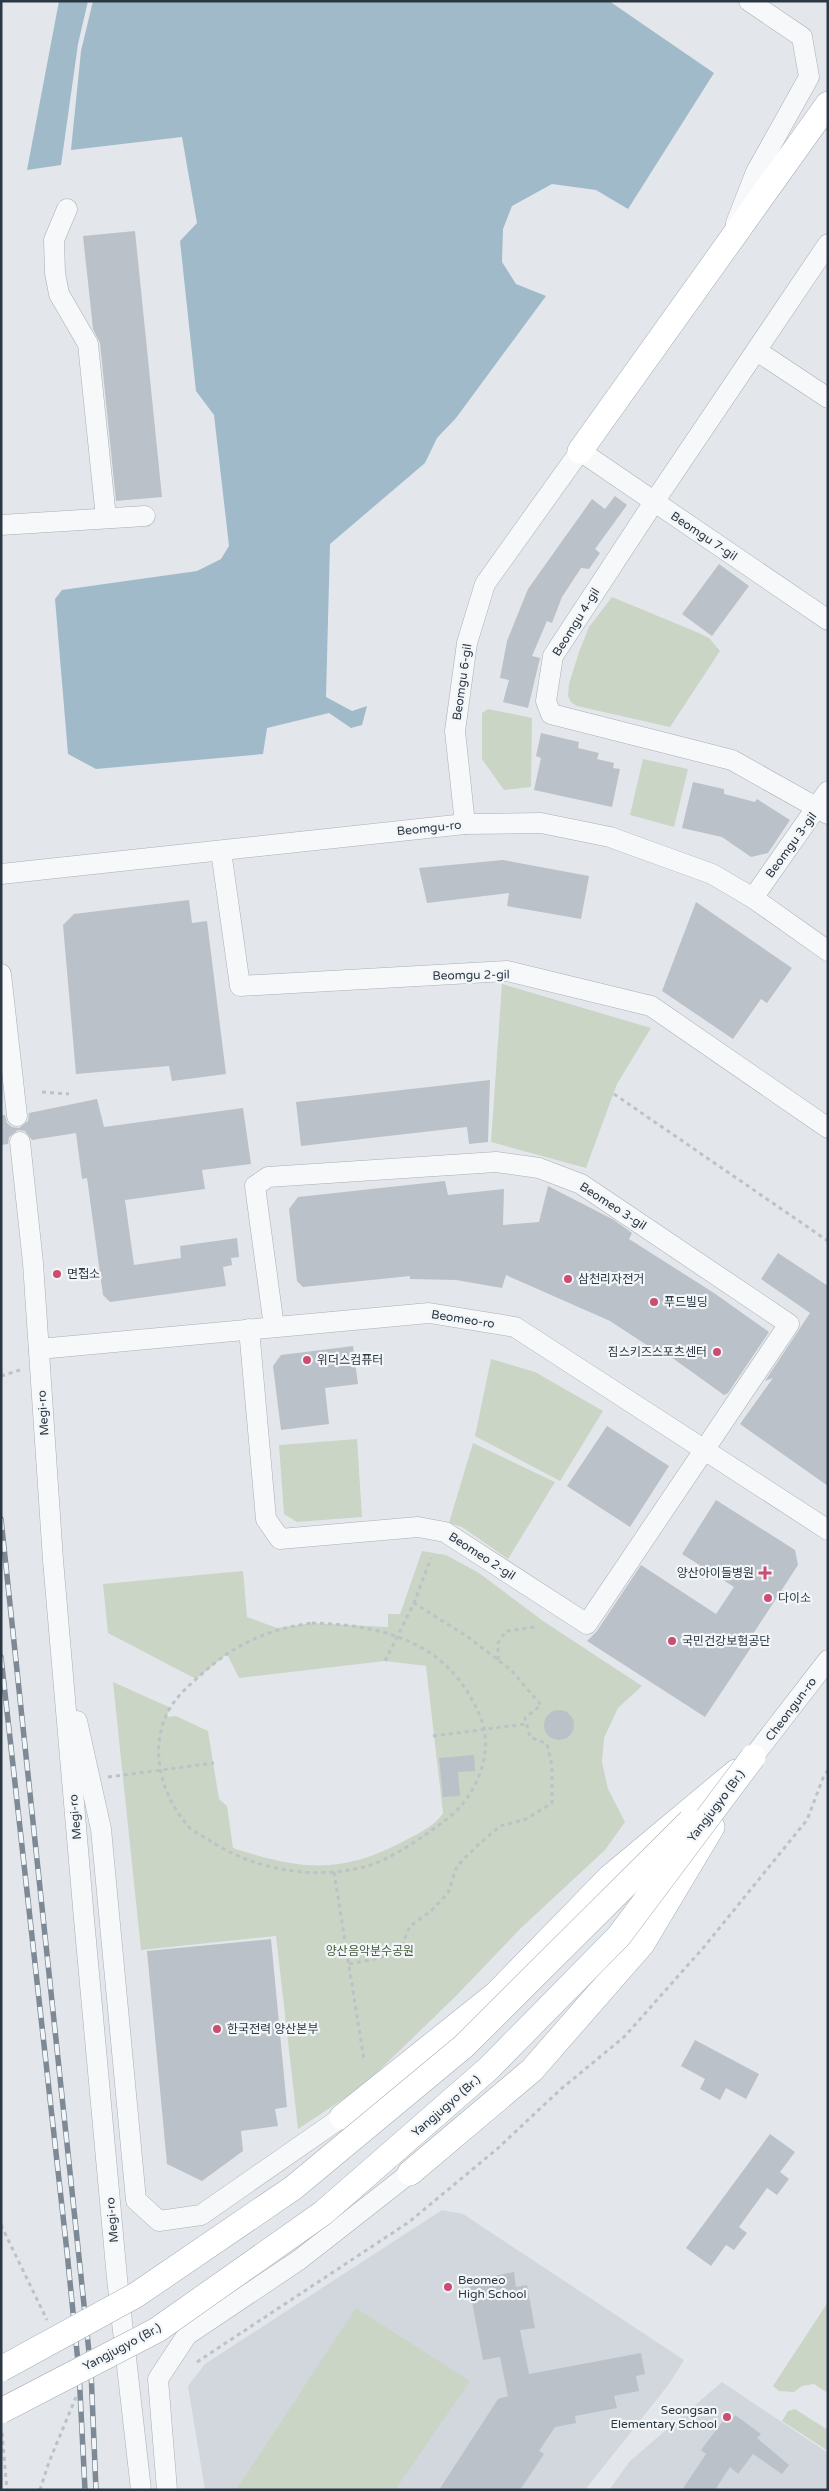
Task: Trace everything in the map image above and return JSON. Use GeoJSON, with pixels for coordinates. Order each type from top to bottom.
{"type":"FeatureCollection","features":[{"type":"Feature","properties":{"kind":"main road"},"geometry":{"type":"LineString","coordinates":[[580,451],[828,104]]}},
{"type":"Feature","properties":{"kind":"main road"},"geometry":{"type":"LineString","coordinates":[[342,2118],[496,1994],[610,1877],[753,1757]]}},
{"type":"Feature","properties":{"kind":"main road"},"geometry":{"type":"LineString","coordinates":[[410,2173],[532,2070],[642,1944],[753,1757]]}},
{"type":"Feature","properties":{"kind":"main road","name":"Yangjugyo (Br.)"},"geometry":{"type":"LineString","coordinates":[[1,2369],[136,2295],[293,2188],[464,2046],[753,1757]]}},
{"type":"Feature","properties":{"kind":"main road","name":"Yangjugyo (Br.)"},"geometry":{"type":"LineString","coordinates":[[1,2411],[157,2330],[330,2206],[488,2070],[619,1936],[753,1757]]}},
{"type":"Feature","properties":{"kind":"street"},"geometry":{"type":"LineString","coordinates":[[729,241],[756,172],[809,77],[802,37],[749,1]]}},
{"type":"Feature","properties":{"kind":"street"},"geometry":{"type":"LineString","coordinates":[[67,209],[54,240],[55,273],[59,294],[88,344],[106,518]]}},
{"type":"Feature","properties":{"kind":"street","name":"Beomgu 4-gil"},"geometry":{"type":"LineString","coordinates":[[824,804],[732,760],[551,714],[546,701],[553,656],[828,244]]}},
{"type":"Feature","properties":{"kind":"street"},"geometry":{"type":"LineString","coordinates":[[757,351],[828,398]]}},
{"type":"Feature","properties":{"kind":"street","name":"Beomgu 7-gil"},"geometry":{"type":"LineString","coordinates":[[580,451],[828,620]]}},
{"type":"Feature","properties":{"kind":"street","name":"Beomgu 6-gil"},"geometry":{"type":"LineString","coordinates":[[465,824],[454,732],[467,643],[485,584],[580,451]]}},
{"type":"Feature","properties":{"kind":"street"},"geometry":{"type":"LineString","coordinates":[[1,525],[145,516]]}},
{"type":"Feature","properties":{"kind":"street","name":"Beomgu 3-gil"},"geometry":{"type":"LineString","coordinates":[[753,898],[824,804]]}},
{"type":"Feature","properties":{"kind":"street","name":"Beomgu-ro"},"geometry":{"type":"LineString","coordinates":[[1,874],[465,824],[541,823],[610,837],[712,874],[753,898],[828,951]]}},
{"type":"Feature","properties":{"kind":"street","name":"Beomgu 2-gil"},"geometry":{"type":"LineString","coordinates":[[221,851],[240,986],[507,971],[642,1003],[651,1006],[828,1128]]}},
{"type":"Feature","properties":{"kind":"street"},"geometry":{"type":"LineString","coordinates":[[1,974],[17,1116]]}},
{"type":"Feature","properties":{"kind":"street","name":"Megi-ro"},"geometry":{"type":"LineString","coordinates":[[20,1142],[33,1263],[60,1639],[116,2259],[141,2490]]}},
{"type":"Feature","properties":{"kind":"street","name":"Beomeo 3-gil"},"geometry":{"type":"LineString","coordinates":[[274,1327],[255,1186],[268,1177],[496,1162],[539,1168],[581,1184],[789,1324],[703,1450]]}},
{"type":"Feature","properties":{"kind":"street","name":"Beomeo-ro"},"geometry":{"type":"LineString","coordinates":[[39,1348],[428,1313],[515,1327],[828,1530]]}},
{"type":"Feature","properties":{"kind":"street","name":"Beomeo 2-gil"},"geometry":{"type":"LineString","coordinates":[[249,1329],[266,1519],[280,1539],[418,1528],[445,1532],[587,1624],[703,1450]]}},
{"type":"Feature","properties":{"kind":"street"},"geometry":{"type":"LineString","coordinates":[[60,1639],[101,1829],[136,2200],[159,2221],[200,2215],[342,2118]]}},
{"type":"Feature","properties":{"kind":"street","name":"Cheongun-ro"},"geometry":{"type":"LineString","coordinates":[[753,1757],[828,1660]]}},
{"type":"Feature","properties":{"kind":"street"},"geometry":{"type":"LineString","coordinates":[[167,2490],[158,2379],[187,2335],[299,2260],[410,2173]]}},
{"type":"Feature","properties":{"kind":"path"},"geometry":{"type":"LineString","coordinates":[[42,1092],[69,1094]]}},
{"type":"Feature","properties":{"kind":"path"},"geometry":{"type":"LineString","coordinates":[[614,1094],[828,1241]]}},
{"type":"Feature","properties":{"kind":"path"},"geometry":{"type":"LineString","coordinates":[[385,1661],[414,1603],[432,1558]]}},
{"type":"Feature","properties":{"kind":"path"},"geometry":{"type":"LineString","coordinates":[[349,1964],[380,1958],[402,1945],[410,1926],[431,1911],[448,1893],[457,1866],[478,1845],[500,1826],[526,1820],[552,1802],[552,1766],[547,1744],[530,1737],[525,1718],[540,1705],[511,1670],[468,1637],[414,1603]]}},
{"type":"Feature","properties":{"kind":"path"},"geometry":{"type":"LineString","coordinates":[[312,1623],[369,1627],[428,1652],[447,1664],[461,1680],[470,1694],[485,1729],[486,1750],[481,1772],[467,1797],[451,1816],[399,1850],[366,1867],[334,1872],[283,1871],[245,1860],[216,1845],[190,1828],[176,1809],[159,1770],[161,1738],[165,1717],[190,1684],[217,1660],[248,1641],[277,1628],[312,1623]]}},
{"type":"Feature","properties":{"kind":"path"},"geometry":{"type":"LineString","coordinates":[[498,1660],[498,1643],[506,1631],[535,1627]]}},
{"type":"Feature","properties":{"kind":"path"},"geometry":{"type":"LineString","coordinates":[[433,1736],[526,1724]]}},
{"type":"Feature","properties":{"kind":"path"},"geometry":{"type":"LineString","coordinates":[[108,1777],[214,1763]]}},
{"type":"Feature","properties":{"kind":"path"},"geometry":{"type":"LineString","coordinates":[[334,1872],[364,2060]]}},
{"type":"Feature","properties":{"kind":"path"},"geometry":{"type":"LineString","coordinates":[[1,2430],[7,2490]]}},
{"type":"Feature","properties":{"kind":"shaded area","name":"Beomeo High School"},"geometry":{"type":"Polygon","coordinates":[[[442,2210],[463,2214],[684,2360],[669,2384],[585,2490],[205,2490],[188,2386],[205,2364],[442,2210]]]}},
{"type":"Feature","properties":{"kind":"shaded area","name":"Seongsan Elementary School"},"geometry":{"type":"Polygon","coordinates":[[[722,2382],[828,2453],[828,2490],[609,2490],[630,2461],[722,2382]]]}},
{"type":"Feature","properties":{"kind":"green space"},"geometry":{"type":"Polygon","coordinates":[[[612,597],[709,638],[720,651],[670,727],[577,706],[571,702],[568,696],[569,684],[589,627],[612,597]]]}},
{"type":"Feature","properties":{"kind":"green space"},"geometry":{"type":"Polygon","coordinates":[[[488,709],[532,718],[531,787],[504,790],[482,759],[482,713],[488,709]]]}},
{"type":"Feature","properties":{"kind":"green space"},"geometry":{"type":"Polygon","coordinates":[[[643,759],[688,769],[674,827],[630,815],[643,759]]]}},
{"type":"Feature","properties":{"kind":"green space"},"geometry":{"type":"Polygon","coordinates":[[[502,984],[651,1028],[617,1084],[586,1168],[491,1142],[502,984]]]}},
{"type":"Feature","properties":{"kind":"green space"},"geometry":{"type":"Polygon","coordinates":[[[491,1359],[535,1372],[603,1411],[560,1481],[475,1436],[491,1359]]]}},
{"type":"Feature","properties":{"kind":"green space"},"geometry":{"type":"Polygon","coordinates":[[[357,1439],[362,1517],[297,1522],[284,1514],[279,1445],[357,1439]]]}},
{"type":"Feature","properties":{"kind":"green space"},"geometry":{"type":"Polygon","coordinates":[[[473,1443],[555,1482],[508,1559],[462,1527],[449,1523],[473,1443]]]}},
{"type":"Feature","properties":{"kind":"green space","name":"양산음악분수공원"},"geometry":{"type":"Polygon","coordinates":[[[422,1551],[446,1555],[479,1573],[543,1621],[642,1686],[618,1708],[604,1738],[602,1762],[608,1789],[625,1822],[605,1850],[521,1928],[456,1996],[363,2086],[298,2129],[276,1936],[141,1950],[113,1682],[171,1708],[166,1717],[176,1716],[208,1731],[219,1799],[227,1806],[233,1848],[280,1861],[300,1864],[341,1864],[383,1851],[406,1840],[436,1822],[443,1813],[426,1666],[385,1661],[239,1678],[227,1654],[196,1679],[108,1633],[103,1584],[243,1571],[247,1617],[277,1628],[312,1623],[388,1627],[388,1614],[400,1614],[422,1551]]]}},
{"type":"Feature","properties":{"kind":"green space"},"geometry":{"type":"Polygon","coordinates":[[[828,2302],[828,2393],[814,2384],[802,2386],[794,2392],[779,2391],[773,2386],[828,2302]]]}},
{"type":"Feature","properties":{"kind":"green space"},"geometry":{"type":"Polygon","coordinates":[[[356,2308],[470,2381],[395,2490],[236,2490],[356,2308]]]}},
{"type":"Feature","properties":{"kind":"green space"},"geometry":{"type":"Polygon","coordinates":[[[795,2409],[828,2430],[828,2451],[782,2421],[788,2411],[795,2409]]]}},
{"type":"Feature","properties":{"kind":"water"},"geometry":{"type":"Polygon","coordinates":[[[59,1],[88,1],[78,44],[61,165],[27,170],[59,1]]]}},
{"type":"Feature","properties":{"kind":"water"},"geometry":{"type":"Polygon","coordinates":[[[93,1],[609,1],[714,73],[628,209],[596,190],[552,184],[512,206],[503,229],[502,262],[516,284],[546,296],[456,418],[437,438],[425,463],[330,544],[326,697],[352,711],[367,706],[362,725],[351,728],[329,713],[267,728],[263,754],[96,769],[68,754],[55,599],[62,590],[197,571],[221,559],[229,546],[214,415],[196,391],[180,241],[197,223],[182,137],[71,150],[81,51],[93,1]]]}},
{"type":"Feature","properties":{"kind":"building"},"geometry":{"type":"Polygon","coordinates":[[[135,231],[162,497],[116,501],[100,343],[93,329],[83,236],[135,231]]]}},
{"type":"Feature","properties":{"kind":"building"},"geometry":{"type":"Polygon","coordinates":[[[615,496],[627,505],[595,549],[600,553],[589,569],[581,568],[562,597],[552,623],[547,621],[532,656],[540,658],[528,708],[503,702],[509,680],[500,678],[507,641],[528,589],[592,499],[605,509],[615,496]]]}},
{"type":"Feature","properties":{"kind":"building"},"geometry":{"type":"Polygon","coordinates":[[[719,564],[749,586],[712,636],[682,614],[719,564]]]}},
{"type":"Feature","properties":{"kind":"building"},"geometry":{"type":"Polygon","coordinates":[[[541,733],[579,742],[578,748],[599,753],[597,759],[614,763],[613,768],[620,769],[612,807],[534,790],[541,758],[536,756],[541,733]]]}},
{"type":"Feature","properties":{"kind":"building"},"geometry":{"type":"Polygon","coordinates":[[[693,782],[724,789],[724,794],[755,802],[757,799],[790,820],[768,853],[751,857],[722,837],[682,828],[693,782]]]}},
{"type":"Feature","properties":{"kind":"building"},"geometry":{"type":"Polygon","coordinates":[[[503,860],[589,876],[581,919],[507,906],[509,893],[427,903],[419,868],[503,860]]]}},
{"type":"Feature","properties":{"kind":"building"},"geometry":{"type":"Polygon","coordinates":[[[189,900],[192,923],[207,921],[226,1074],[172,1081],[169,1066],[76,1074],[63,925],[74,914],[189,900]]]}},
{"type":"Feature","properties":{"kind":"building"},"geometry":{"type":"Polygon","coordinates":[[[696,902],[792,968],[767,1003],[761,999],[733,1039],[662,991],[696,902]]]}},
{"type":"Feature","properties":{"kind":"building"},"geometry":{"type":"Polygon","coordinates":[[[490,1080],[488,1142],[469,1144],[467,1127],[301,1146],[296,1102],[490,1080]]]}},
{"type":"Feature","properties":{"kind":"building"},"geometry":{"type":"Polygon","coordinates":[[[97,1099],[104,1127],[243,1108],[251,1164],[202,1170],[205,1189],[125,1200],[134,1265],[181,1258],[180,1246],[237,1238],[239,1257],[231,1258],[232,1265],[223,1267],[226,1286],[110,1302],[103,1295],[87,1178],[82,1179],[76,1133],[32,1140],[25,1131],[18,1130],[9,1137],[8,1144],[1,1145],[1,1115],[5,1115],[7,1123],[12,1127],[19,1128],[28,1121],[29,1113],[97,1099]]]}},
{"type":"Feature","properties":{"kind":"building"},"geometry":{"type":"Polygon","coordinates":[[[445,1181],[448,1195],[504,1189],[503,1225],[539,1222],[548,1186],[614,1220],[632,1233],[629,1239],[714,1293],[769,1332],[728,1393],[724,1395],[664,1352],[662,1355],[610,1321],[506,1275],[502,1288],[456,1280],[410,1279],[410,1276],[303,1287],[297,1281],[289,1209],[298,1197],[445,1181]]]}},
{"type":"Feature","properties":{"kind":"building"},"geometry":{"type":"Polygon","coordinates":[[[778,1253],[828,1286],[828,1486],[740,1424],[773,1378],[765,1381],[810,1313],[761,1279],[778,1253]]]}},
{"type":"Feature","properties":{"kind":"building"},"geometry":{"type":"Polygon","coordinates":[[[353,1346],[358,1384],[325,1388],[329,1424],[281,1430],[273,1366],[281,1355],[353,1346]]]}},
{"type":"Feature","properties":{"kind":"building"},"geometry":{"type":"Polygon","coordinates":[[[607,1426],[669,1466],[630,1527],[567,1486],[607,1426]]]}},
{"type":"Feature","properties":{"kind":"building","name":"국민건강보험공단"},"geometry":{"type":"Polygon","coordinates":[[[716,1500],[795,1550],[798,1565],[751,1637],[756,1640],[705,1717],[587,1641],[597,1631],[641,1565],[716,1614],[734,1587],[682,1554],[716,1500]]]}},
{"type":"Feature","properties":{"kind":"building"},"geometry":{"type":"Polygon","coordinates":[[[559,1710],[570,1714],[574,1725],[570,1736],[559,1740],[548,1736],[544,1725],[548,1714],[559,1710]]]}},
{"type":"Feature","properties":{"kind":"building"},"geometry":{"type":"Polygon","coordinates":[[[474,1755],[475,1771],[458,1772],[460,1796],[443,1797],[439,1758],[474,1755]]]}},
{"type":"Feature","properties":{"kind":"building","name":"한국전력 양산본부"},"geometry":{"type":"Polygon","coordinates":[[[271,1939],[287,2107],[275,2109],[278,2126],[241,2131],[243,2151],[202,2181],[167,2164],[147,1951],[271,1939]]]}},
{"type":"Feature","properties":{"kind":"building"},"geometry":{"type":"Polygon","coordinates":[[[695,2040],[759,2074],[746,2099],[726,2088],[720,2100],[700,2089],[705,2079],[681,2066],[695,2040]]]}},
{"type":"Feature","properties":{"kind":"building"},"geometry":{"type":"Polygon","coordinates":[[[770,2134],[795,2152],[780,2172],[789,2179],[777,2195],[767,2188],[739,2227],[747,2233],[734,2250],[726,2245],[711,2266],[686,2248],[770,2134]]]}},
{"type":"Feature","properties":{"kind":"building"},"geometry":{"type":"Polygon","coordinates":[[[514,2272],[516,2287],[527,2285],[535,2328],[520,2330],[529,2374],[641,2353],[645,2374],[636,2376],[639,2391],[614,2396],[617,2408],[575,2416],[576,2423],[555,2427],[539,2451],[544,2454],[520,2490],[439,2490],[498,2399],[508,2396],[500,2357],[483,2360],[468,2281],[514,2272]]]}},
{"type":"Feature","properties":{"kind":"building"},"geometry":{"type":"Polygon","coordinates":[[[735,2415],[761,2434],[757,2438],[789,2465],[782,2474],[753,2454],[738,2474],[730,2467],[715,2490],[682,2490],[706,2454],[701,2450],[726,2417],[731,2420],[735,2415]]]}},
{"type":"Feature","properties":{"kind":"railway"},"geometry":{"type":"LineString","coordinates":[[1,1519],[91,2371],[96,2490]]}},
{"type":"Feature","properties":{"kind":"railway"},"geometry":{"type":"LineString","coordinates":[[1,1657],[67,2252],[79,2372],[85,2490]]}},
{"type":"Feature","properties":{"kind":"place","name":"면접소"},"geometry":{"type":"Point","coordinates":[57,1274]}},
{"type":"Feature","properties":{"kind":"place","name":"삼천리자전거"},"geometry":{"type":"Point","coordinates":[568,1279]}},
{"type":"Feature","properties":{"kind":"place","name":"푸드빌딩"},"geometry":{"type":"Point","coordinates":[654,1302]}},
{"type":"Feature","properties":{"kind":"place","name":"짐스키즈스포츠센터"},"geometry":{"type":"Point","coordinates":[717,1352]}},
{"type":"Feature","properties":{"kind":"place","name":"위더스컴퓨터"},"geometry":{"type":"Point","coordinates":[307,1360]}},
{"type":"Feature","properties":{"kind":"place","name":"양산아이들병원"},"geometry":{"type":"Point","coordinates":[765,1573]}},
{"type":"Feature","properties":{"kind":"place","name":"다이소"},"geometry":{"type":"Point","coordinates":[768,1598]}},
{"type":"Feature","properties":{"kind":"place","name":"국민건강보험공단"},"geometry":{"type":"Point","coordinates":[672,1641]}},
{"type":"Feature","properties":{"kind":"place","name":"한국전력 양산본부"},"geometry":{"type":"Point","coordinates":[217,2029]}},
{"type":"Feature","properties":{"kind":"place","name":"Beomeo High School"},"geometry":{"type":"Point","coordinates":[448,2287]}},
{"type":"Feature","properties":{"kind":"place","name":"Seongsan Elementary School"},"geometry":{"type":"Point","coordinates":[727,2417]}}]}
